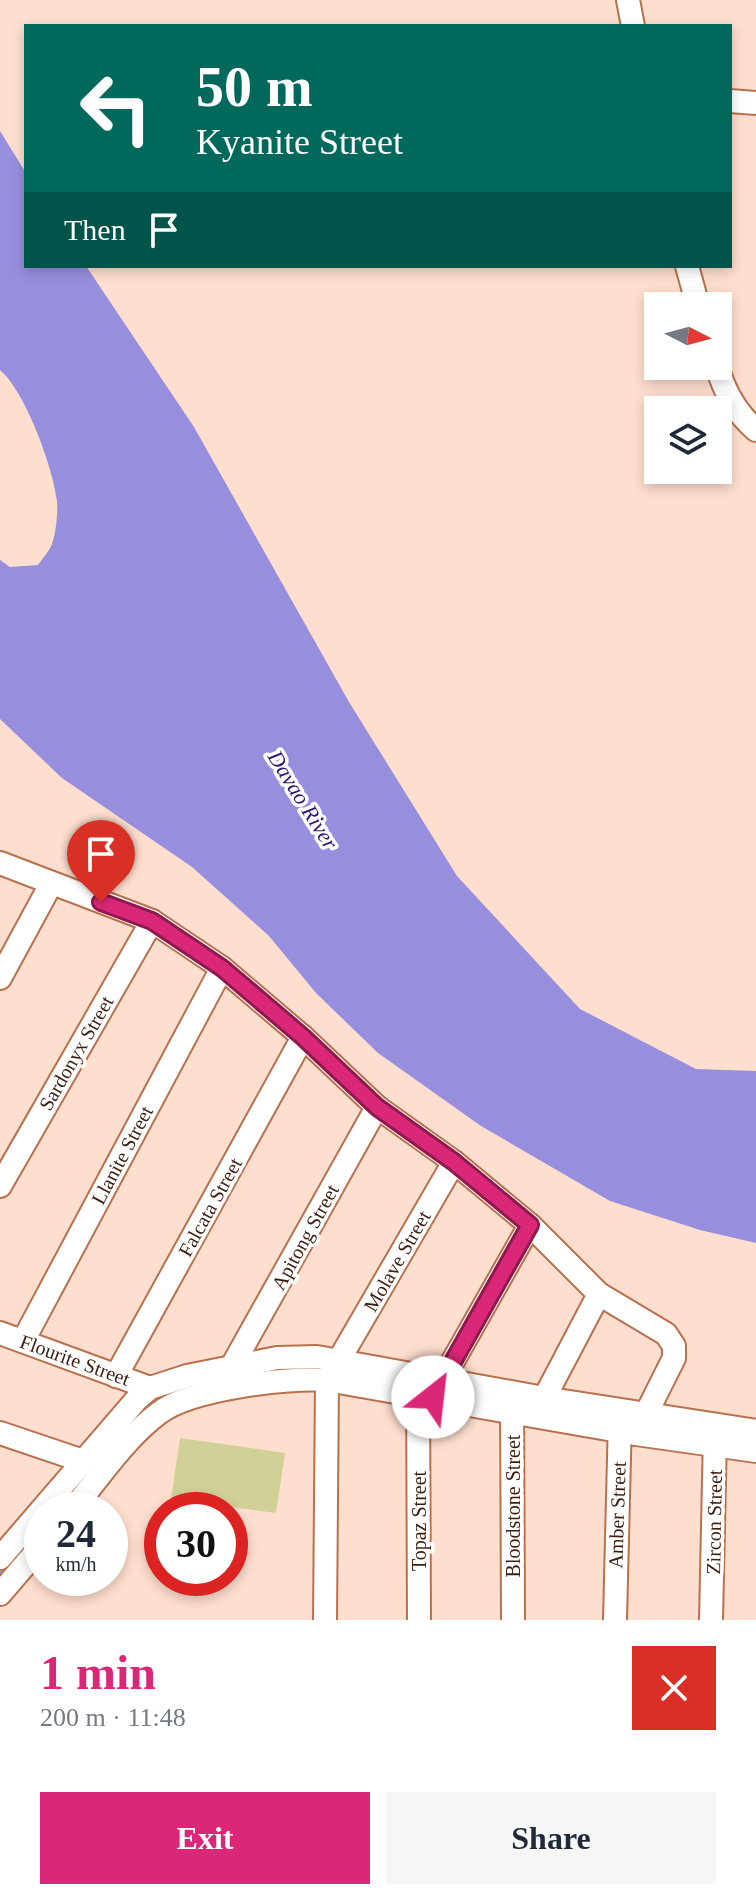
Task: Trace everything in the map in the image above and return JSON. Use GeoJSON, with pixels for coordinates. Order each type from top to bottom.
{"type":"FeatureCollection","features":[{"type":"Feature","properties":{"kind":"street"},"geometry":{"type":"LineString","coordinates":[[628,0],[633,24]]}},
{"type":"Feature","properties":{"kind":"street"},"geometry":{"type":"LineString","coordinates":[[732,101],[756,103]]}},
{"type":"Feature","properties":{"kind":"street"},"geometry":{"type":"LineString","coordinates":[[688,268],[694,292]]}},
{"type":"Feature","properties":{"kind":"street"},"geometry":{"type":"LineString","coordinates":[[721,380],[724,390],[746,422],[756,430]]}},
{"type":"Feature","properties":{"kind":"street"},"geometry":{"type":"LineString","coordinates":[[0,863],[152,921],[222,968],[303,1037],[377,1107],[454,1162],[530,1225],[599,1294],[666,1334],[674,1346],[672,1364],[631,1423]]}},
{"type":"Feature","properties":{"kind":"street"},"geometry":{"type":"LineString","coordinates":[[0,978],[51,884]]}},
{"type":"Feature","properties":{"kind":"street","name":"Sardonyx Street"},"geometry":{"type":"LineString","coordinates":[[0,1186],[152,921]]}},
{"type":"Feature","properties":{"kind":"street","name":"Llanite Street"},"geometry":{"type":"LineString","coordinates":[[23,1341],[222,968]]}},
{"type":"Feature","properties":{"kind":"street","name":"Falcata Street"},"geometry":{"type":"LineString","coordinates":[[116,1376],[303,1037]]}},
{"type":"Feature","properties":{"kind":"street","name":"Apitong Street"},"geometry":{"type":"LineString","coordinates":[[232,1366],[377,1107]]}},
{"type":"Feature","properties":{"kind":"street","name":"Molave Street"},"geometry":{"type":"LineString","coordinates":[[339,1360],[454,1162]]}},
{"type":"Feature","properties":{"kind":"street"},"geometry":{"type":"LineString","coordinates":[[428,1386],[530,1225]]}},
{"type":"Feature","properties":{"kind":"street"},"geometry":{"type":"LineString","coordinates":[[526,1404],[599,1294]]}},
{"type":"Feature","properties":{"kind":"street","name":"Flourite Street"},"geometry":{"type":"LineString","coordinates":[[0,1333],[150,1388]]}},
{"type":"Feature","properties":{"kind":"street"},"geometry":{"type":"LineString","coordinates":[[4,1547],[150,1388],[232,1366],[298,1356],[339,1360],[428,1386],[631,1423],[716,1435],[756,1431]]}},
{"type":"Feature","properties":{"kind":"street"},"geometry":{"type":"LineString","coordinates":[[88,1492],[148,1422],[174,1404],[272,1382],[307,1378],[428,1386]]}},
{"type":"Feature","properties":{"kind":"street"},"geometry":{"type":"LineString","coordinates":[[325,1620],[327,1380]]}},
{"type":"Feature","properties":{"kind":"street","name":"Topaz Street"},"geometry":{"type":"LineString","coordinates":[[419,1620],[428,1386]]}},
{"type":"Feature","properties":{"kind":"street","name":"Bloodstone Street"},"geometry":{"type":"LineString","coordinates":[[513,1620],[526,1404]]}},
{"type":"Feature","properties":{"kind":"street","name":"Amber Street"},"geometry":{"type":"LineString","coordinates":[[615,1620],[631,1423]]}},
{"type":"Feature","properties":{"kind":"street"},"geometry":{"type":"LineString","coordinates":[[0,1433],[83,1461]]}},
{"type":"Feature","properties":{"kind":"street"},"geometry":{"type":"LineString","coordinates":[[716,1435],[756,1451]]}},
{"type":"Feature","properties":{"kind":"street","name":"Zircon Street"},"geometry":{"type":"LineString","coordinates":[[711,1620],[716,1435]]}},
{"type":"Feature","properties":{"kind":"street"},"geometry":{"type":"LineString","coordinates":[[0,1594],[24,1566]]}},
{"type":"Feature","properties":{"kind":"shaded area"},"geometry":{"type":"Polygon","coordinates":[[[180,1438],[285,1453],[276,1513],[248,1509],[248,1492],[172,1492],[180,1438]]]}},
{"type":"Feature","properties":{"kind":"water","name":"Davao River"},"geometry":{"type":"Polygon","coordinates":[[[0,131],[24,170],[24,268],[87,268],[194,427],[349,702],[457,876],[580,1009],[696,1069],[756,1071],[756,1243],[700,1230],[610,1201],[481,1126],[378,1053],[316,993],[269,936],[192,867],[62,778],[0,719],[0,560],[10,567],[38,565],[52,544],[57,506],[50,469],[36,431],[19,395],[0,370],[0,131]]]}},
{"type":"Feature","properties":{"kind":"waterway"},"geometry":{"type":"LineString","coordinates":[[265,1372],[292,1368]]}},
{"type":"Feature","properties":{"kind":"waterway"},"geometry":{"type":"LineString","coordinates":[[131,1424],[162,1397],[179,1390]]}},
{"type":"Feature","properties":{"kind":"waterway"},"geometry":{"type":"LineString","coordinates":[[0,1575],[14,1558]]}},
{"type":"Feature","properties":{"kind":"route"},"geometry":{"type":"LineString","coordinates":[[101,902],[152,921],[222,968],[303,1037],[377,1107],[454,1162],[530,1225],[433,1397]]}}]}
